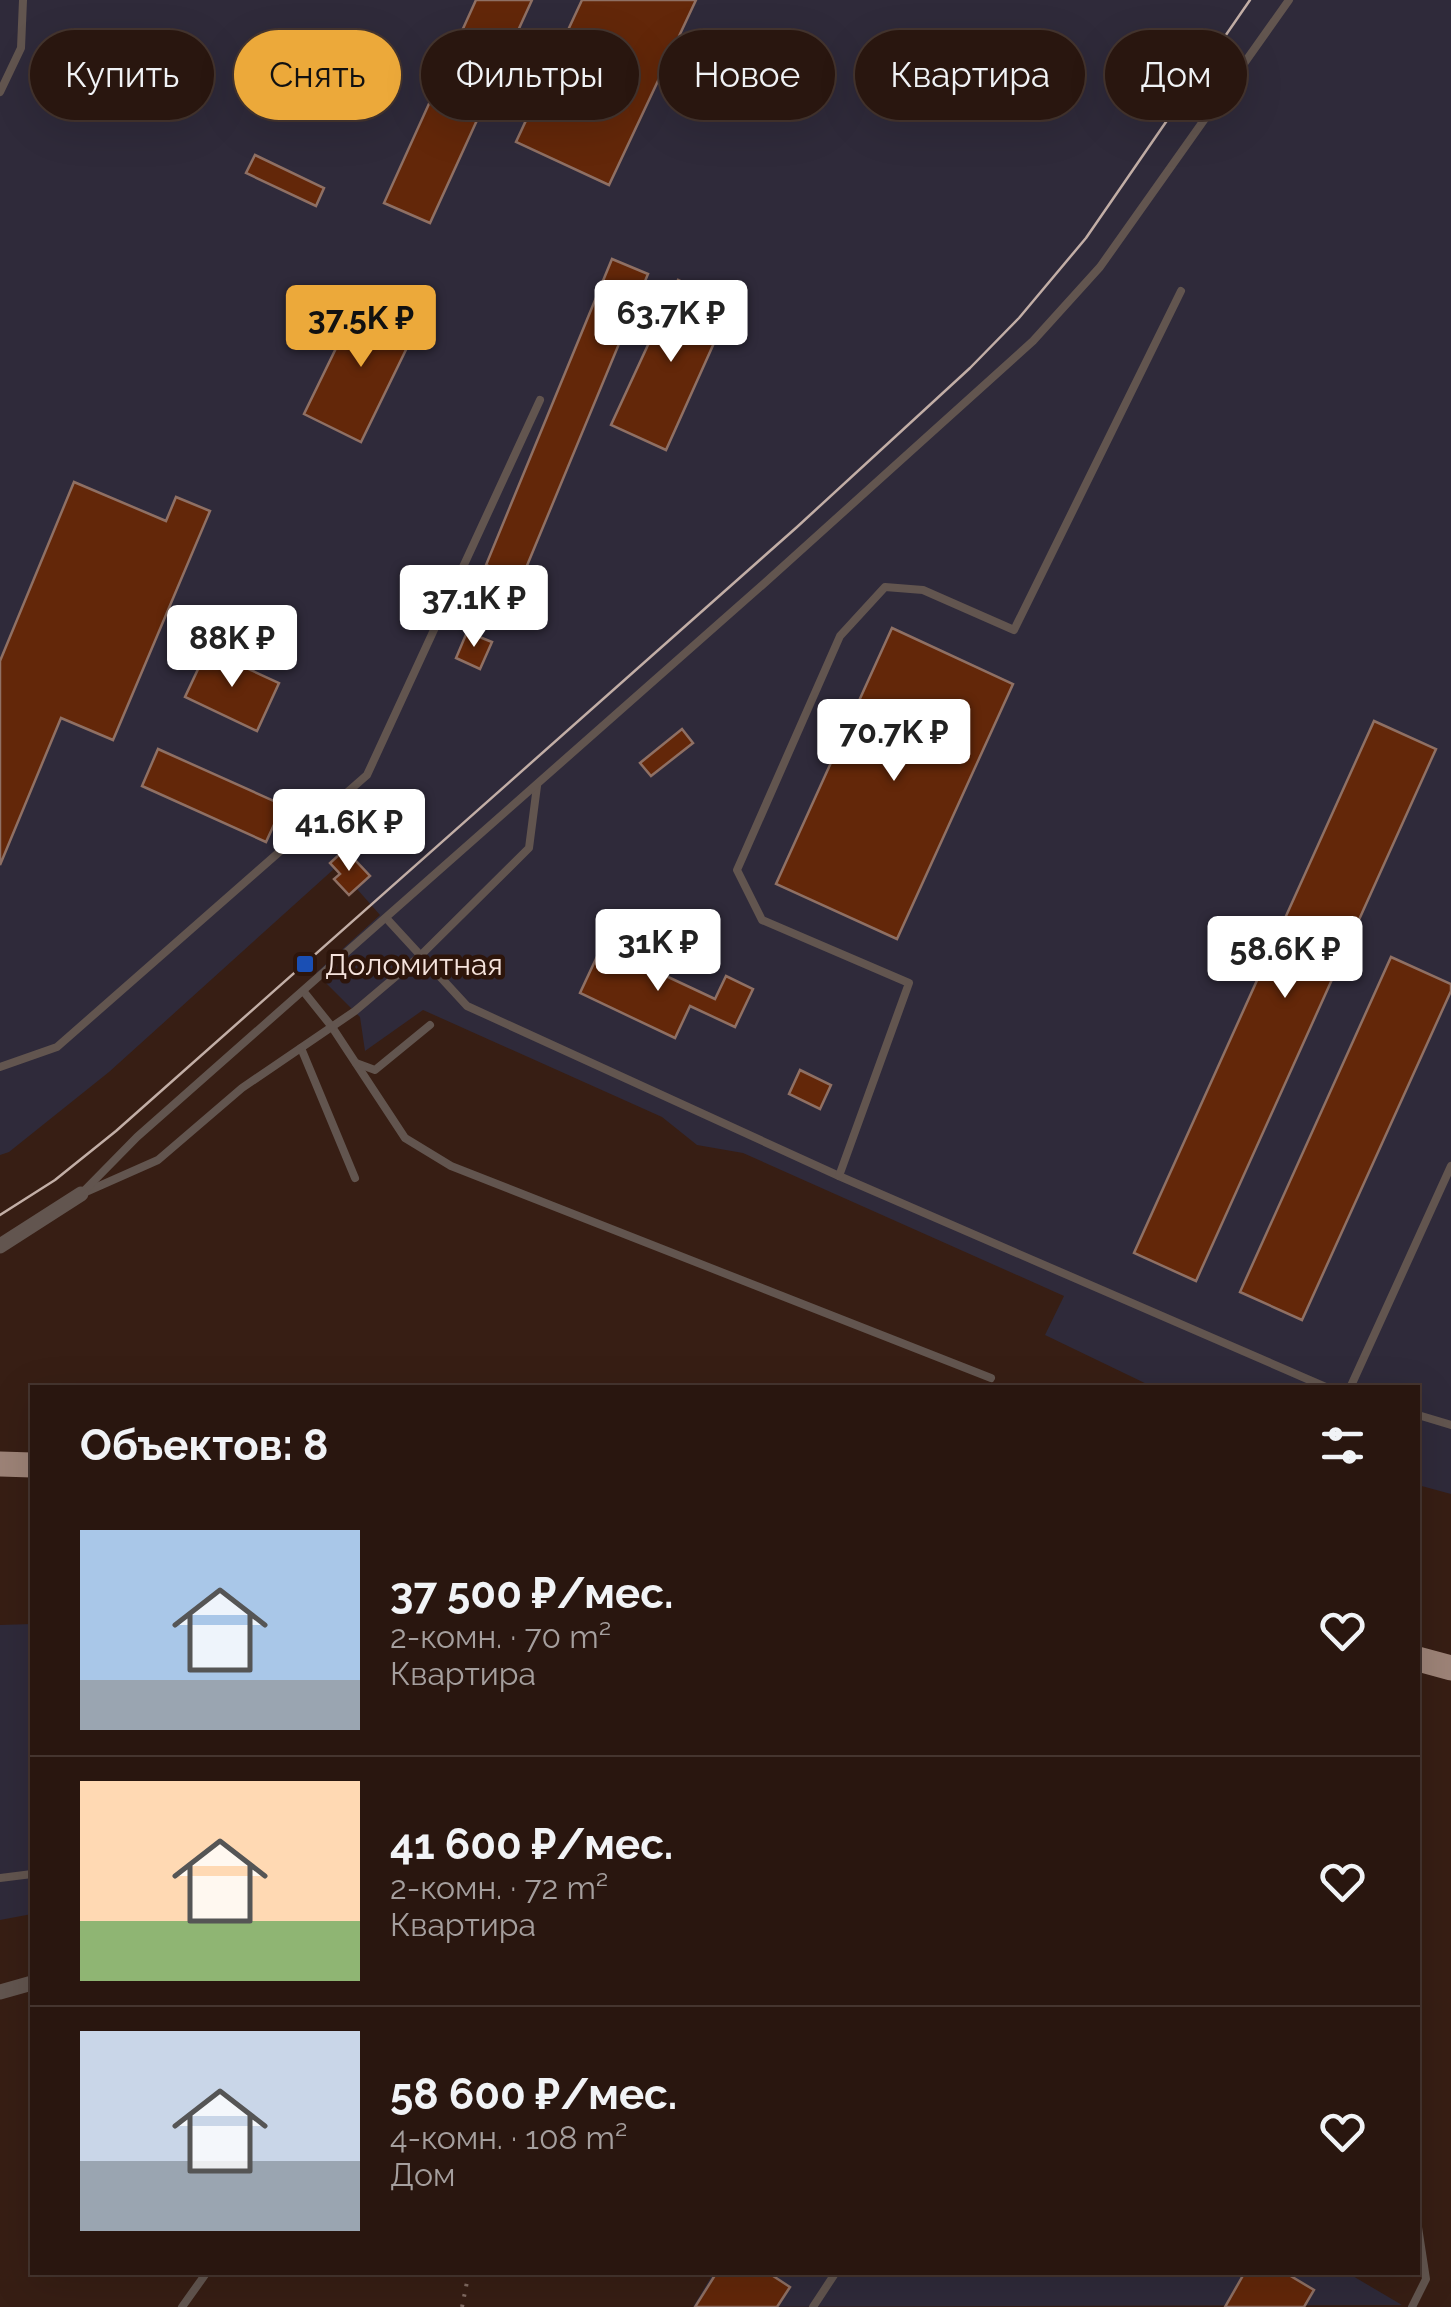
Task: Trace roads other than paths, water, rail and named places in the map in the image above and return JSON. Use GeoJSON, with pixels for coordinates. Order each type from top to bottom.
{"type":"FeatureCollection","features":[{"type":"Feature","properties":{"kind":"main road"},"geometry":{"type":"LineString","coordinates":[[0,1464],[30,1464]]}},
{"type":"Feature","properties":{"kind":"main road"},"geometry":{"type":"LineString","coordinates":[[1420,1660],[1451,1668]]}},
{"type":"Feature","properties":{"kind":"street"},"geometry":{"type":"LineString","coordinates":[[0,1246],[81,1194]]}},
{"type":"Feature","properties":{"kind":"street"},"geometry":{"type":"LineString","coordinates":[[0,1992],[30,1984]]}},
{"type":"Feature","properties":{"kind":"lane"},"geometry":{"type":"LineString","coordinates":[[0,92],[21,48],[24,0]]}},
{"type":"Feature","properties":{"kind":"lane"},"geometry":{"type":"LineString","coordinates":[[81,1194],[137,1137],[537,786],[1032,342],[1100,267],[1289,0]]}},
{"type":"Feature","properties":{"kind":"lane"},"geometry":{"type":"LineString","coordinates":[[839,1176],[909,983],[762,920],[738,870],[840,636],[885,587],[923,590],[1014,630],[1181,291]]}},
{"type":"Feature","properties":{"kind":"lane"},"geometry":{"type":"LineString","coordinates":[[0,1067],[57,1047],[368,775],[540,400]]}},
{"type":"Feature","properties":{"kind":"lane"},"geometry":{"type":"LineString","coordinates":[[81,1194],[158,1160],[242,1088],[332,1027],[420,956],[529,848],[537,786]]}},
{"type":"Feature","properties":{"kind":"lane"},"geometry":{"type":"LineString","coordinates":[[388,918],[467,1006],[839,1176],[1321,1385]]}},
{"type":"Feature","properties":{"kind":"lane"},"geometry":{"type":"LineString","coordinates":[[304,992],[332,1027],[405,1138],[451,1166],[991,1378]]}},
{"type":"Feature","properties":{"kind":"lane"},"geometry":{"type":"LineString","coordinates":[[356,1064],[374,1070],[430,1025]]}},
{"type":"Feature","properties":{"kind":"lane"},"geometry":{"type":"LineString","coordinates":[[301,1048],[355,1178]]}},
{"type":"Feature","properties":{"kind":"lane"},"geometry":{"type":"LineString","coordinates":[[1351,1385],[1451,1166]]}},
{"type":"Feature","properties":{"kind":"lane"},"geometry":{"type":"LineString","coordinates":[[1420,1416],[1451,1425]]}},
{"type":"Feature","properties":{"kind":"lane"},"geometry":{"type":"LineString","coordinates":[[0,1878],[30,1874]]}},
{"type":"Feature","properties":{"kind":"lane"},"geometry":{"type":"LineString","coordinates":[[1412,2307],[1426,2280],[1420,2240]]}},
{"type":"Feature","properties":{"kind":"lane"},"geometry":{"type":"LineString","coordinates":[[182,2307],[205,2275]]}},
{"type":"Feature","properties":{"kind":"lane"},"geometry":{"type":"LineString","coordinates":[[813,2307],[831,2275]]}},
{"type":"Feature","properties":{"kind":"tram line"},"geometry":{"type":"LineString","coordinates":[[0,1215],[55,1180],[116,1131],[797,527],[970,368],[1019,318],[1086,238],[1250,0]]}},
{"type":"Feature","properties":{"kind":"place","name":"Доломитная"},"geometry":{"type":"Point","coordinates":[305,964]}}]}
